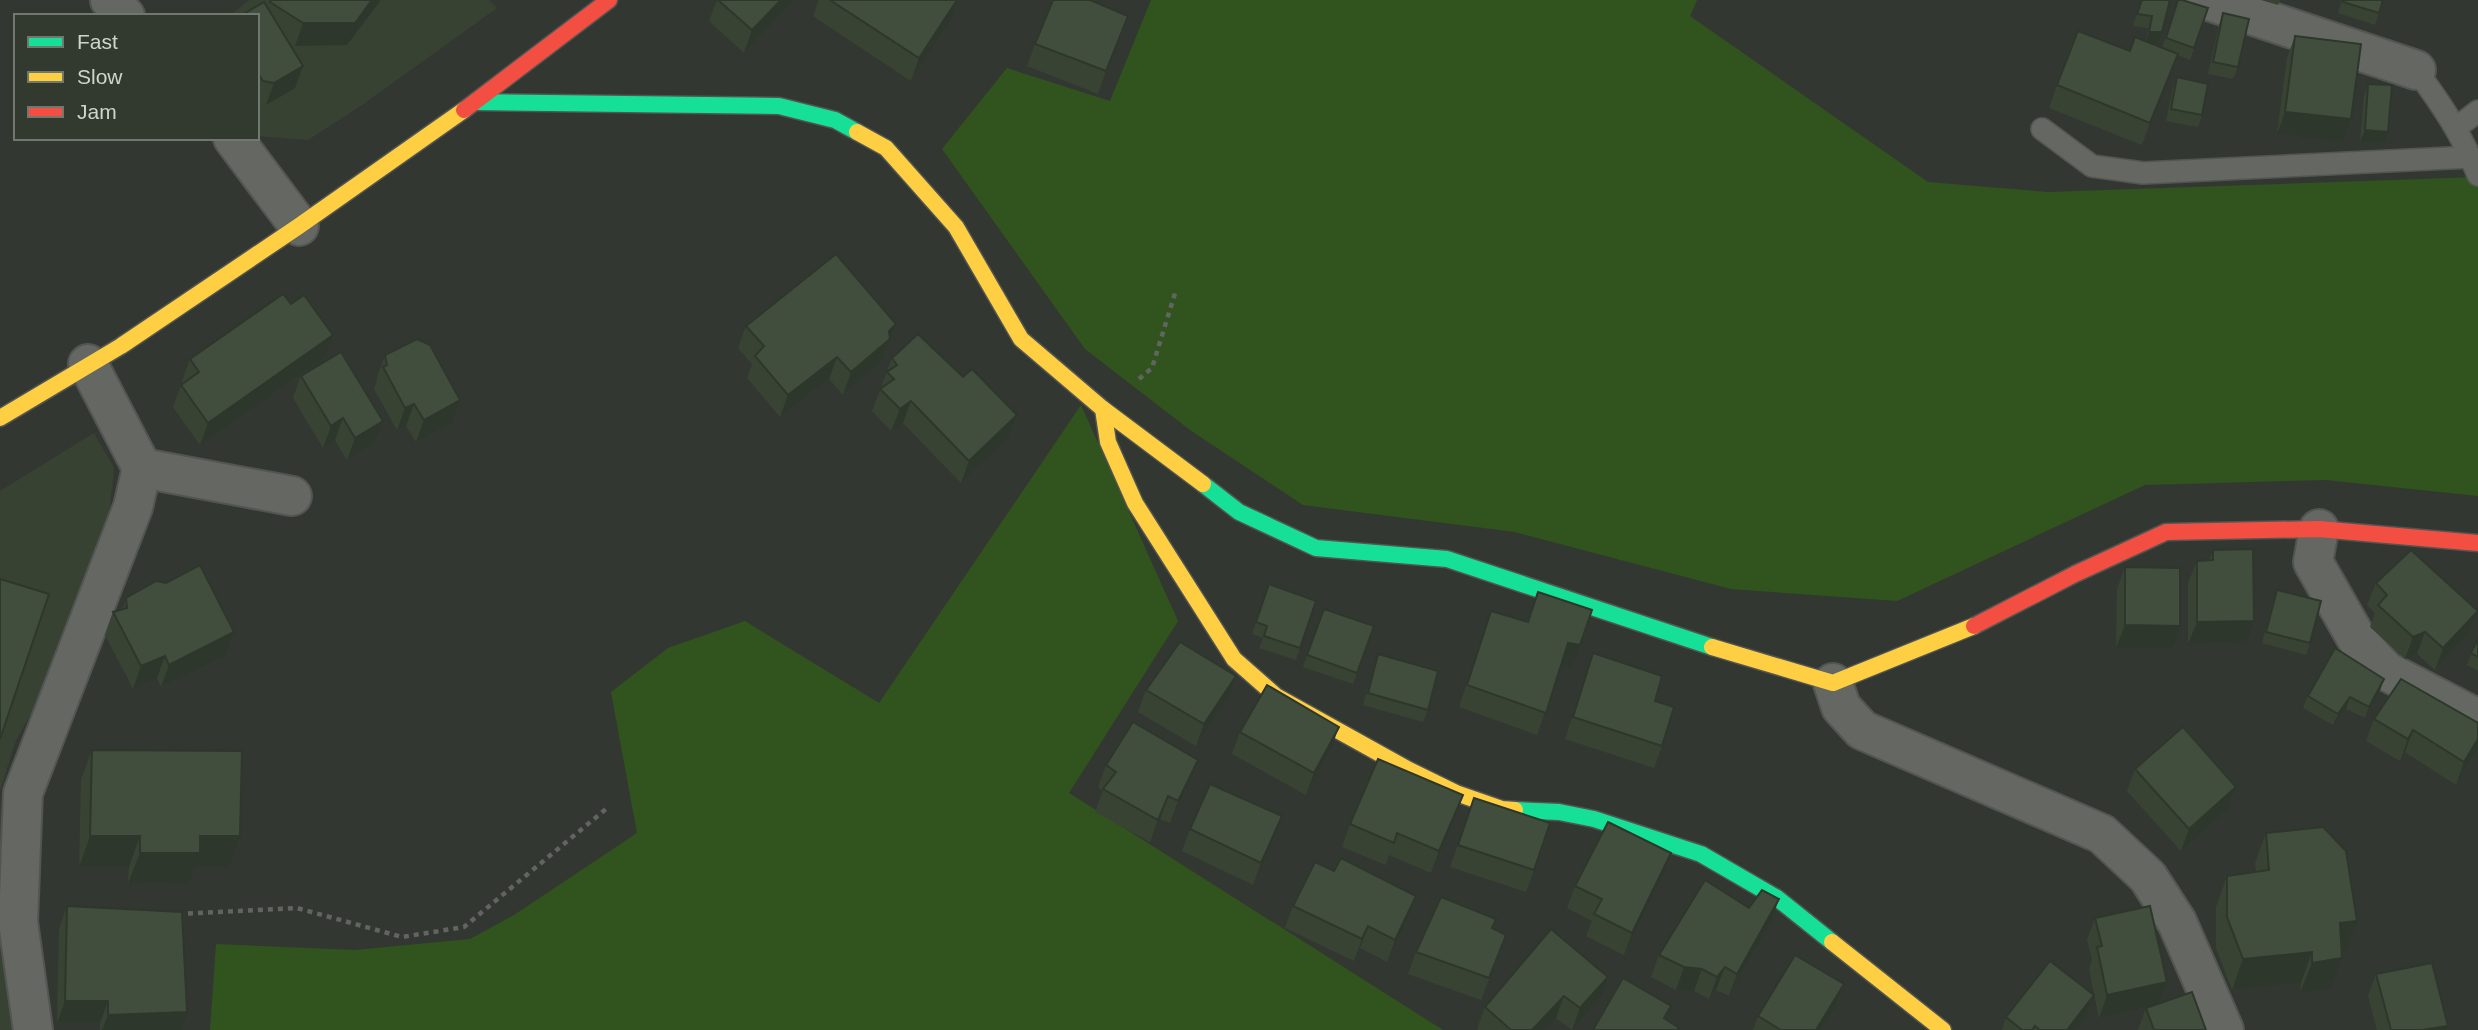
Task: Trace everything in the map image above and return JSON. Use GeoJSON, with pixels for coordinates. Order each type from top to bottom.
{"type":"FeatureCollection","features":[{"type":"Feature","properties":{"kind":"street"},"geometry":{"type":"LineString","coordinates":[[110,0],[123,14]]}},
{"type":"Feature","properties":{"kind":"street"},"geometry":{"type":"LineString","coordinates":[[0,418],[121,346],[299,226],[475,102],[609,0]]}},
{"type":"Feature","properties":{"kind":"street"},"geometry":{"type":"LineString","coordinates":[[2206,0],[2416,70]]}},
{"type":"Feature","properties":{"kind":"street"},"geometry":{"type":"LineString","coordinates":[[475,102],[779,106],[835,120],[886,148],[956,227],[1021,339],[1103,409],[1239,512],[1316,548],[1447,559],[1665,633],[1833,682],[1985,622],[2075,574],[2166,533],[2319,529],[2478,543]]}},
{"type":"Feature","properties":{"kind":"street"},"geometry":{"type":"LineString","coordinates":[[234,140],[299,226]]}},
{"type":"Feature","properties":{"kind":"street"},"geometry":{"type":"LineString","coordinates":[[33,1030],[18,922],[23,793],[133,507],[142,468],[88,364]]}},
{"type":"Feature","properties":{"kind":"street"},"geometry":{"type":"LineString","coordinates":[[1103,409],[1108,442],[1135,503],[1234,659],[1276,696],[1456,793],[1502,809],[1559,812],[1594,819],[1702,853],[1777,898],[1943,1030]]}},
{"type":"Feature","properties":{"kind":"street"},"geometry":{"type":"LineString","coordinates":[[142,468],[292,496]]}},
{"type":"Feature","properties":{"kind":"street"},"geometry":{"type":"LineString","coordinates":[[2319,529],[2313,562],[2358,641],[2386,671],[2478,719]]}},
{"type":"Feature","properties":{"kind":"street"},"geometry":{"type":"LineString","coordinates":[[1833,682],[1840,707],[1862,730],[2102,834],[2148,877],[2177,922],[2224,1030]]}},
{"type":"Feature","properties":{"kind":"lane"},"geometry":{"type":"LineString","coordinates":[[2042,129],[2092,166],[2143,173],[2474,166],[2456,128],[2416,70]]}},
{"type":"Feature","properties":{"kind":"lane"},"geometry":{"type":"LineString","coordinates":[[2456,128],[2478,111]]}},
{"type":"Feature","properties":{"kind":"path"},"geometry":{"type":"LineString","coordinates":[[1103,409],[1152,368],[1176,290]]}},
{"type":"Feature","properties":{"kind":"path"},"geometry":{"type":"LineString","coordinates":[[172,914],[298,908],[402,937],[464,927],[606,809]]}},
{"type":"Feature","properties":{"kind":"shaded area"},"geometry":{"type":"Polygon","coordinates":[[[249,0],[489,0],[497,8],[362,105],[308,140],[259,136],[259,14],[232,14],[249,0]]]}},
{"type":"Feature","properties":{"kind":"shaded area"},"geometry":{"type":"Polygon","coordinates":[[[94,433],[114,468],[109,516],[59,665],[16,740],[0,791],[0,491],[94,433]]]}},
{"type":"Feature","properties":{"kind":"shaded area"},"geometry":{"type":"Polygon","coordinates":[[[0,791],[4,888],[20,1030],[0,1030],[0,791]]]}},
{"type":"Feature","properties":{"kind":"green space"},"geometry":{"type":"Polygon","coordinates":[[[1151,0],[1697,0],[1690,16],[1928,182],[2048,192],[2478,177],[2478,496],[2326,480],[2145,485],[1897,601],[1731,589],[1515,532],[1303,505],[1190,430],[1085,349],[942,149],[1007,68],[1110,101],[1151,0]]]}},
{"type":"Feature","properties":{"kind":"green space"},"geometry":{"type":"Polygon","coordinates":[[[1081,405],[1178,621],[1069,793],[1443,1030],[210,1030],[216,944],[355,950],[470,939],[514,915],[637,833],[611,692],[668,648],[745,621],[879,703],[1081,405]]]}},
{"type":"Feature","properties":{"kind":"building"},"geometry":{"type":"Polygon","coordinates":[[[372,0],[355,23],[303,23],[270,2],[372,0]]]}},
{"type":"Feature","properties":{"kind":"building"},"geometry":{"type":"Polygon","coordinates":[[[718,0],[781,0],[752,30],[718,0]]]}},
{"type":"Feature","properties":{"kind":"building"},"geometry":{"type":"Polygon","coordinates":[[[830,0],[957,0],[919,58],[830,0]]]}},
{"type":"Feature","properties":{"kind":"building"},"geometry":{"type":"Polygon","coordinates":[[[1053,0],[1090,0],[1128,16],[1106,71],[1035,44],[1053,0]]]}},
{"type":"Feature","properties":{"kind":"building"},"geometry":{"type":"Polygon","coordinates":[[[2142,0],[2170,0],[2162,32],[2149,32],[2152,16],[2137,14],[2142,0]]]}},
{"type":"Feature","properties":{"kind":"building"},"geometry":{"type":"Polygon","coordinates":[[[2178,0],[2208,8],[2194,48],[2166,38],[2178,0]]]}},
{"type":"Feature","properties":{"kind":"building"},"geometry":{"type":"Polygon","coordinates":[[[2343,0],[2383,0],[2379,13],[2343,0]]]}},
{"type":"Feature","properties":{"kind":"building"},"geometry":{"type":"Polygon","coordinates":[[[264,2],[303,66],[274,83],[263,81],[259,75],[259,14],[243,14],[264,2]]]}},
{"type":"Feature","properties":{"kind":"building"},"geometry":{"type":"Polygon","coordinates":[[[2223,13],[2249,19],[2238,67],[2213,62],[2223,13]]]}},
{"type":"Feature","properties":{"kind":"building"},"geometry":{"type":"Polygon","coordinates":[[[2078,31],[2130,51],[2135,37],[2178,54],[2150,123],[2057,85],[2078,31]]]}},
{"type":"Feature","properties":{"kind":"building"},"geometry":{"type":"Polygon","coordinates":[[[2295,36],[2361,44],[2351,119],[2285,112],[2295,36]]]}},
{"type":"Feature","properties":{"kind":"building"},"geometry":{"type":"Polygon","coordinates":[[[2177,77],[2208,84],[2202,115],[2171,109],[2177,77]]]}},
{"type":"Feature","properties":{"kind":"building"},"geometry":{"type":"Polygon","coordinates":[[[2368,84],[2392,85],[2388,132],[2365,130],[2368,84]]]}},
{"type":"Feature","properties":{"kind":"building"},"geometry":{"type":"Polygon","coordinates":[[[836,254],[896,324],[889,331],[890,339],[851,372],[837,357],[788,395],[755,356],[764,346],[746,326],[836,254]]]}},
{"type":"Feature","properties":{"kind":"building"},"geometry":{"type":"Polygon","coordinates":[[[283,294],[291,304],[304,295],[333,335],[208,423],[181,385],[199,372],[190,359],[283,294]]]}},
{"type":"Feature","properties":{"kind":"building"},"geometry":{"type":"Polygon","coordinates":[[[918,334],[963,377],[972,369],[1017,415],[969,461],[911,401],[900,409],[880,389],[894,379],[887,372],[897,365],[892,358],[918,334]]]}},
{"type":"Feature","properties":{"kind":"building"},"geometry":{"type":"Polygon","coordinates":[[[417,339],[430,345],[460,400],[424,420],[414,404],[405,408],[383,367],[387,365],[385,355],[417,339]]]}},
{"type":"Feature","properties":{"kind":"building"},"geometry":{"type":"Polygon","coordinates":[[[341,352],[383,421],[355,438],[343,418],[331,426],[301,376],[341,352]]]}},
{"type":"Feature","properties":{"kind":"building"},"geometry":{"type":"Polygon","coordinates":[[[2253,549],[2254,621],[2197,622],[2197,561],[2213,560],[2213,550],[2253,549]]]}},
{"type":"Feature","properties":{"kind":"building"},"geometry":{"type":"Polygon","coordinates":[[[2411,550],[2478,611],[2443,648],[2425,632],[2413,637],[2378,605],[2387,595],[2376,583],[2411,550]]]}},
{"type":"Feature","properties":{"kind":"building"},"geometry":{"type":"Polygon","coordinates":[[[200,565],[234,632],[169,665],[165,656],[141,666],[113,612],[127,608],[126,598],[156,581],[166,583],[200,565]]]}},
{"type":"Feature","properties":{"kind":"building"},"geometry":{"type":"Polygon","coordinates":[[[2125,567],[2180,568],[2180,626],[2125,625],[2125,567]]]}},
{"type":"Feature","properties":{"kind":"building"},"geometry":{"type":"Polygon","coordinates":[[[0,579],[49,594],[0,739],[0,579]]]}},
{"type":"Feature","properties":{"kind":"building"},"geometry":{"type":"Polygon","coordinates":[[[1269,584],[1316,601],[1300,648],[1264,636],[1267,626],[1256,622],[1269,584]]]}},
{"type":"Feature","properties":{"kind":"building"},"geometry":{"type":"Polygon","coordinates":[[[2277,590],[2321,601],[2310,643],[2266,632],[2277,590]]]}},
{"type":"Feature","properties":{"kind":"building"},"geometry":{"type":"Polygon","coordinates":[[[1538,592],[1592,610],[1580,645],[1568,643],[1546,713],[1467,685],[1491,611],[1528,622],[1538,592]]]}},
{"type":"Feature","properties":{"kind":"building"},"geometry":{"type":"Polygon","coordinates":[[[1324,609],[1374,626],[1357,673],[1307,655],[1324,609]]]}},
{"type":"Feature","properties":{"kind":"building"},"geometry":{"type":"Polygon","coordinates":[[[2478,639],[2478,657],[2471,653],[2478,639]]]}},
{"type":"Feature","properties":{"kind":"building"},"geometry":{"type":"Polygon","coordinates":[[[1180,642],[1236,676],[1204,724],[1146,690],[1180,642]]]}},
{"type":"Feature","properties":{"kind":"building"},"geometry":{"type":"Polygon","coordinates":[[[2335,648],[2384,679],[2369,707],[2350,697],[2338,714],[2308,696],[2335,648]]]}},
{"type":"Feature","properties":{"kind":"building"},"geometry":{"type":"Polygon","coordinates":[[[1593,653],[1662,676],[1655,701],[1674,707],[1662,746],[1573,717],[1593,653]]]}},
{"type":"Feature","properties":{"kind":"building"},"geometry":{"type":"Polygon","coordinates":[[[1378,654],[1438,671],[1428,710],[1368,693],[1378,654]]]}},
{"type":"Feature","properties":{"kind":"building"},"geometry":{"type":"Polygon","coordinates":[[[2401,679],[2478,723],[2478,739],[2464,762],[2413,730],[2408,739],[2374,719],[2401,679]]]}},
{"type":"Feature","properties":{"kind":"building"},"geometry":{"type":"Polygon","coordinates":[[[1267,685],[1339,727],[1314,773],[1240,732],[1267,685]]]}},
{"type":"Feature","properties":{"kind":"building"},"geometry":{"type":"Polygon","coordinates":[[[1133,722],[1198,760],[1178,801],[1168,796],[1158,820],[1103,789],[1116,772],[1106,765],[1133,722]]]}},
{"type":"Feature","properties":{"kind":"building"},"geometry":{"type":"Polygon","coordinates":[[[2183,727],[2236,787],[2189,829],[2135,769],[2183,727]]]}},
{"type":"Feature","properties":{"kind":"building"},"geometry":{"type":"Polygon","coordinates":[[[92,750],[242,751],[240,836],[200,836],[200,853],[140,853],[140,836],[90,836],[92,750]]]}},
{"type":"Feature","properties":{"kind":"building"},"geometry":{"type":"Polygon","coordinates":[[[1378,759],[1463,795],[1439,851],[1397,833],[1394,843],[1350,824],[1378,759]]]}},
{"type":"Feature","properties":{"kind":"building"},"geometry":{"type":"Polygon","coordinates":[[[1210,784],[1282,816],[1261,863],[1190,829],[1210,784]]]}},
{"type":"Feature","properties":{"kind":"building"},"geometry":{"type":"Polygon","coordinates":[[[1474,798],[1550,823],[1534,870],[1458,845],[1474,798]]]}},
{"type":"Feature","properties":{"kind":"building"},"geometry":{"type":"Polygon","coordinates":[[[1608,822],[1671,853],[1632,933],[1594,914],[1602,899],[1575,886],[1608,822]]]}},
{"type":"Feature","properties":{"kind":"building"},"geometry":{"type":"Polygon","coordinates":[[[2323,827],[2346,851],[2357,921],[2340,923],[2342,958],[2312,963],[2312,952],[2243,959],[2227,917],[2227,876],[2269,870],[2266,833],[2323,827]]]}},
{"type":"Feature","properties":{"kind":"building"},"geometry":{"type":"Polygon","coordinates":[[[1341,858],[1416,896],[1395,940],[1368,926],[1362,939],[1293,906],[1315,862],[1334,871],[1341,858]]]}},
{"type":"Feature","properties":{"kind":"building"},"geometry":{"type":"Polygon","coordinates":[[[1705,880],[1749,908],[1762,890],[1779,899],[1737,974],[1725,967],[1717,977],[1702,969],[1684,967],[1659,955],[1705,880]]]}},
{"type":"Feature","properties":{"kind":"building"},"geometry":{"type":"Polygon","coordinates":[[[1441,897],[1496,919],[1492,928],[1506,935],[1489,978],[1416,952],[1441,897]]]}},
{"type":"Feature","properties":{"kind":"building"},"geometry":{"type":"Polygon","coordinates":[[[67,906],[182,912],[187,1012],[108,1015],[108,1001],[65,1001],[67,906]]]}},
{"type":"Feature","properties":{"kind":"building"},"geometry":{"type":"Polygon","coordinates":[[[2150,906],[2167,982],[2107,995],[2097,947],[2102,946],[2095,918],[2150,906]]]}},
{"type":"Feature","properties":{"kind":"building"},"geometry":{"type":"Polygon","coordinates":[[[1551,929],[1608,977],[1580,1008],[1564,996],[1532,1030],[1511,1030],[1485,1007],[1551,929]]]}},
{"type":"Feature","properties":{"kind":"building"},"geometry":{"type":"Polygon","coordinates":[[[1795,955],[1844,984],[1816,1030],[1781,1030],[1758,1016],[1795,955]]]}},
{"type":"Feature","properties":{"kind":"building"},"geometry":{"type":"Polygon","coordinates":[[[2050,961],[2094,995],[2067,1030],[2040,1030],[2035,1026],[2032,1030],[2022,1030],[2006,1017],[2050,961]]]}},
{"type":"Feature","properties":{"kind":"building"},"geometry":{"type":"Polygon","coordinates":[[[2432,963],[2448,1026],[2422,1030],[2391,1030],[2376,974],[2432,963]]]}},
{"type":"Feature","properties":{"kind":"building"},"geometry":{"type":"Polygon","coordinates":[[[1623,978],[1671,1006],[1664,1018],[1679,1028],[1593,1030],[1623,978]]]}},
{"type":"Feature","properties":{"kind":"building"},"geometry":{"type":"Polygon","coordinates":[[[2192,992],[2206,1030],[2154,1030],[2146,1008],[2192,992]]]}},
{"type":"Feature","properties":{"kind":"traffic: fast"},"geometry":{"type":"LineString","coordinates":[[475,102],[779,106],[835,120],[857,132]]}},
{"type":"Feature","properties":{"kind":"traffic: fast"},"geometry":{"type":"LineString","coordinates":[[1203,484],[1239,512],[1316,548],[1447,559],[1712,647]]}},
{"type":"Feature","properties":{"kind":"traffic: fast"},"geometry":{"type":"LineString","coordinates":[[1515,810],[1559,812],[1594,819],[1701,854],[1777,898],[1832,942]]}},
{"type":"Feature","properties":{"kind":"traffic: slow"},"geometry":{"type":"LineString","coordinates":[[0,418],[121,346],[464,110]]}},
{"type":"Feature","properties":{"kind":"traffic: slow"},"geometry":{"type":"LineString","coordinates":[[857,132],[886,148],[956,227],[1021,339],[1103,409],[1203,484]]}},
{"type":"Feature","properties":{"kind":"traffic: slow"},"geometry":{"type":"LineString","coordinates":[[1103,409],[1108,442],[1135,503],[1234,659],[1276,696],[1409,770],[1456,793],[1502,809],[1515,810]]}},
{"type":"Feature","properties":{"kind":"traffic: slow"},"geometry":{"type":"LineString","coordinates":[[1712,647],[1833,683],[1974,626]]}},
{"type":"Feature","properties":{"kind":"traffic: slow"},"geometry":{"type":"LineString","coordinates":[[1832,942],[1943,1030]]}},
{"type":"Feature","properties":{"kind":"traffic: jam"},"geometry":{"type":"LineString","coordinates":[[464,110],[609,0]]}},
{"type":"Feature","properties":{"kind":"traffic: jam"},"geometry":{"type":"LineString","coordinates":[[1974,626],[2075,574],[2166,532],[2319,529],[2478,543]]}}]}
